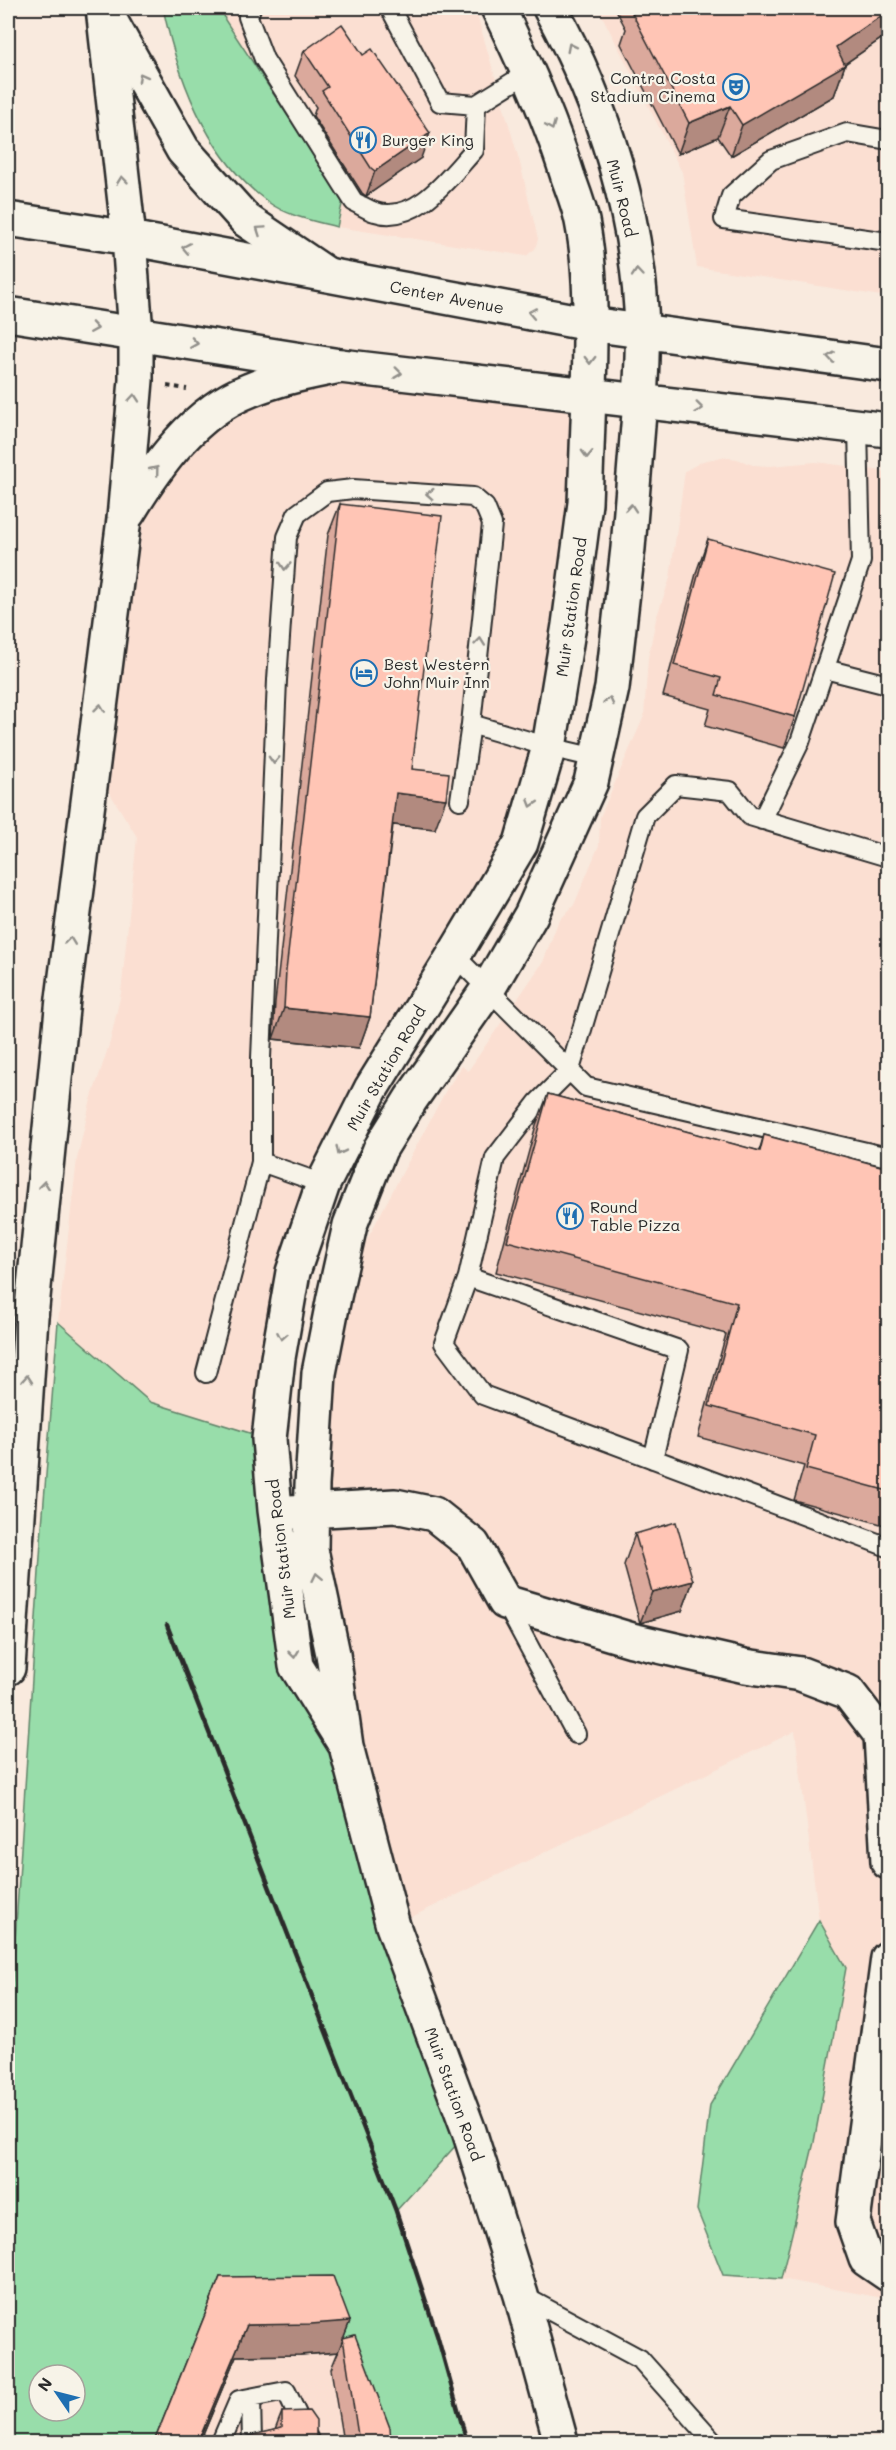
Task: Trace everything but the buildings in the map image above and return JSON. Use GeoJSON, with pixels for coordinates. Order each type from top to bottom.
{"type":"FeatureCollection","features":[{"type":"Feature","properties":{"kind":"main road"},"geometry":{"type":"LineString","coordinates":[[8,1668],[31,1317],[56,1070],[124,519],[136,380],[136,334],[129,238],[103,8]]}},
{"type":"Feature","properties":{"kind":"main road"},"geometry":{"type":"LineString","coordinates":[[103,8],[183,150],[246,220],[326,274]]}},
{"type":"Feature","properties":{"kind":"main road"},"geometry":{"type":"LineString","coordinates":[[498,8],[529,72],[558,145],[582,220],[590,324],[590,395]]}},
{"type":"Feature","properties":{"kind":"main road","name":"Muir Road"},"geometry":{"type":"LineString","coordinates":[[550,8],[574,52],[603,124],[620,186],[634,249],[642,332],[640,401]]}},
{"type":"Feature","properties":{"kind":"main road","name":"Center Avenue"},"geometry":{"type":"LineString","coordinates":[[8,219],[129,238],[590,324],[888,365]]}},
{"type":"Feature","properties":{"kind":"main road"},"geometry":{"type":"LineString","coordinates":[[8,314],[340,366],[873,429]]}},
{"type":"Feature","properties":{"kind":"main road"},"geometry":{"type":"LineString","coordinates":[[124,519],[151,475],[187,434],[214,411],[248,390],[289,377],[340,366]]}},
{"type":"Feature","properties":{"kind":"main road","name":"Muir Station Road"},"geometry":{"type":"LineString","coordinates":[[346,1746],[296,1666],[276,1514],[269,1439],[278,1358],[293,1272],[323,1184],[370,1089],[521,843],[549,747],[569,625],[585,502],[590,395]]}},
{"type":"Feature","properties":{"kind":"main road","name":"Muir Station Road"},"geometry":{"type":"LineString","coordinates":[[561,2442],[521,2295],[469,2131],[393,1926],[346,1746],[333,1654],[311,1550],[311,1510],[319,1373],[350,1225],[380,1149],[411,1099],[488,989],[531,915],[591,782],[612,688],[628,548],[640,401]]}},
{"type":"Feature","properties":{"kind":"main road"},"geometry":{"type":"LineString","coordinates":[[276,1514],[395,1506],[434,1514],[473,1545],[505,1602],[632,1640],[745,1666],[801,1674],[848,1692],[881,1735],[888,1862]]}},
{"type":"Feature","properties":{"kind":"main road"},"geometry":{"type":"LineString","coordinates":[[887,1977],[883,2036],[853,2222],[866,2259],[888,2274]]}},
{"type":"Feature","properties":{"kind":"lane"},"geometry":{"type":"LineString","coordinates":[[251,8],[248,17],[264,59],[354,202],[377,213],[405,213],[427,200],[474,150],[476,105]]}},
{"type":"Feature","properties":{"kind":"lane"},"geometry":{"type":"LineString","coordinates":[[390,8],[440,102],[476,105],[529,72]]}},
{"type":"Feature","properties":{"kind":"lane"},"geometry":{"type":"LineString","coordinates":[[888,140],[847,133],[771,159],[731,196],[724,219],[888,242]]}},
{"type":"Feature","properties":{"kind":"lane"},"geometry":{"type":"LineString","coordinates":[[762,820],[800,742],[861,561],[873,429]]}},
{"type":"Feature","properties":{"kind":"lane"},"geometry":{"type":"LineString","coordinates":[[206,1373],[261,1162],[261,1058],[277,680],[287,537],[297,514],[327,492],[352,489],[473,497],[485,507],[492,524],[471,724],[460,800]]}},
{"type":"Feature","properties":{"kind":"lane"},"geometry":{"type":"LineString","coordinates":[[825,669],[888,685]]}},
{"type":"Feature","properties":{"kind":"lane"},"geometry":{"type":"LineString","coordinates":[[471,724],[596,758]]}},
{"type":"Feature","properties":{"kind":"lane"},"geometry":{"type":"LineString","coordinates":[[888,857],[750,816],[730,791],[676,785],[645,816],[570,1070],[538,1102],[495,1158],[468,1277],[444,1343],[483,1395],[888,1547]]}},
{"type":"Feature","properties":{"kind":"lane"},"geometry":{"type":"LineString","coordinates":[[454,955],[586,1087],[888,1157]]}},
{"type":"Feature","properties":{"kind":"lane"},"geometry":{"type":"LineString","coordinates":[[261,1162],[323,1184]]}},
{"type":"Feature","properties":{"kind":"lane"},"geometry":{"type":"LineString","coordinates":[[468,1277],[679,1350],[653,1459]]}},
{"type":"Feature","properties":{"kind":"lane"},"geometry":{"type":"LineString","coordinates":[[505,1602],[576,1734]]}},
{"type":"Feature","properties":{"kind":"lane"},"geometry":{"type":"LineString","coordinates":[[521,2295],[640,2359],[714,2442]]}},
{"type":"Feature","properties":{"kind":"lane"},"geometry":{"type":"LineString","coordinates":[[221,2442],[238,2400],[286,2391],[310,2442]]}},
{"type":"Feature","properties":{"kind":"lane"},"geometry":{"type":"LineString","coordinates":[[251,2398],[252,2442]]}},
{"type":"Feature","properties":{"kind":"shaded area"},"geometry":{"type":"Polygon","coordinates":[[[223,8],[475,8],[520,163],[538,239],[535,249],[526,256],[337,227],[343,200],[225,20],[223,8]]]}},
{"type":"Feature","properties":{"kind":"shaded area"},"geometry":{"type":"Polygon","coordinates":[[[598,8],[888,8],[888,297],[697,267],[682,172],[598,8]]]}},
{"type":"Feature","properties":{"kind":"shaded area"},"geometry":{"type":"Polygon","coordinates":[[[289,377],[589,395],[521,843],[323,1183],[269,1439],[150,1402],[58,1322],[77,1159],[90,1103],[110,1042],[121,993],[137,837],[93,766],[124,519],[187,434],[289,377]]]}},
{"type":"Feature","properties":{"kind":"shaded area"},"geometry":{"type":"Polygon","coordinates":[[[722,457],[737,459],[753,465],[770,466],[816,462],[883,471],[888,475],[888,2299],[781,2279],[814,2142],[846,1968],[819,1920],[795,1731],[393,1926],[311,1550],[319,1373],[337,1379],[362,1249],[445,1092],[462,1066],[468,1071],[543,962],[558,922],[574,905],[599,845],[600,817],[644,716],[648,658],[656,619],[670,578],[685,471],[703,461],[722,457]]]}},
{"type":"Feature","properties":{"kind":"shaded area"},"geometry":{"type":"Polygon","coordinates":[[[322,2307],[372,2442],[155,2442],[209,2308],[322,2307]]]}},
{"type":"Feature","properties":{"kind":"green space"},"geometry":{"type":"Polygon","coordinates":[[[163,8],[223,8],[225,20],[343,200],[337,227],[301,218],[275,207],[247,184],[228,163],[198,115],[187,89],[169,35],[163,8]]]}},
{"type":"Feature","properties":{"kind":"green space"},"geometry":{"type":"Polygon","coordinates":[[[58,1322],[150,1402],[269,1439],[296,1666],[346,1746],[469,2131],[396,2211],[437,2335],[467,2442],[372,2442],[321,2307],[209,2308],[155,2442],[8,2442],[8,2048],[42,1526],[58,1322]]]}},
{"type":"Feature","properties":{"kind":"green space"},"geometry":{"type":"Polygon","coordinates":[[[819,1920],[846,1968],[814,2142],[781,2279],[723,2275],[697,2210],[710,2105],[819,1920]]]}},
{"type":"Feature","properties":{"kind":"railway"},"geometry":{"type":"LineString","coordinates":[[167,1625],[396,2211],[437,2335],[467,2442]]}},
{"type":"Feature","properties":{"kind":"place","name":"Contra Costa Stadium Cinema"},"geometry":{"type":"Point","coordinates":[736,87]}},
{"type":"Feature","properties":{"kind":"place","name":"Burger King"},"geometry":{"type":"Point","coordinates":[363,140]}},
{"type":"Feature","properties":{"kind":"place","name":"Best Western John Muir Inn"},"geometry":{"type":"Point","coordinates":[364,673]}},
{"type":"Feature","properties":{"kind":"place","name":"Round Table Pizza"},"geometry":{"type":"Point","coordinates":[570,1216]}}]}
